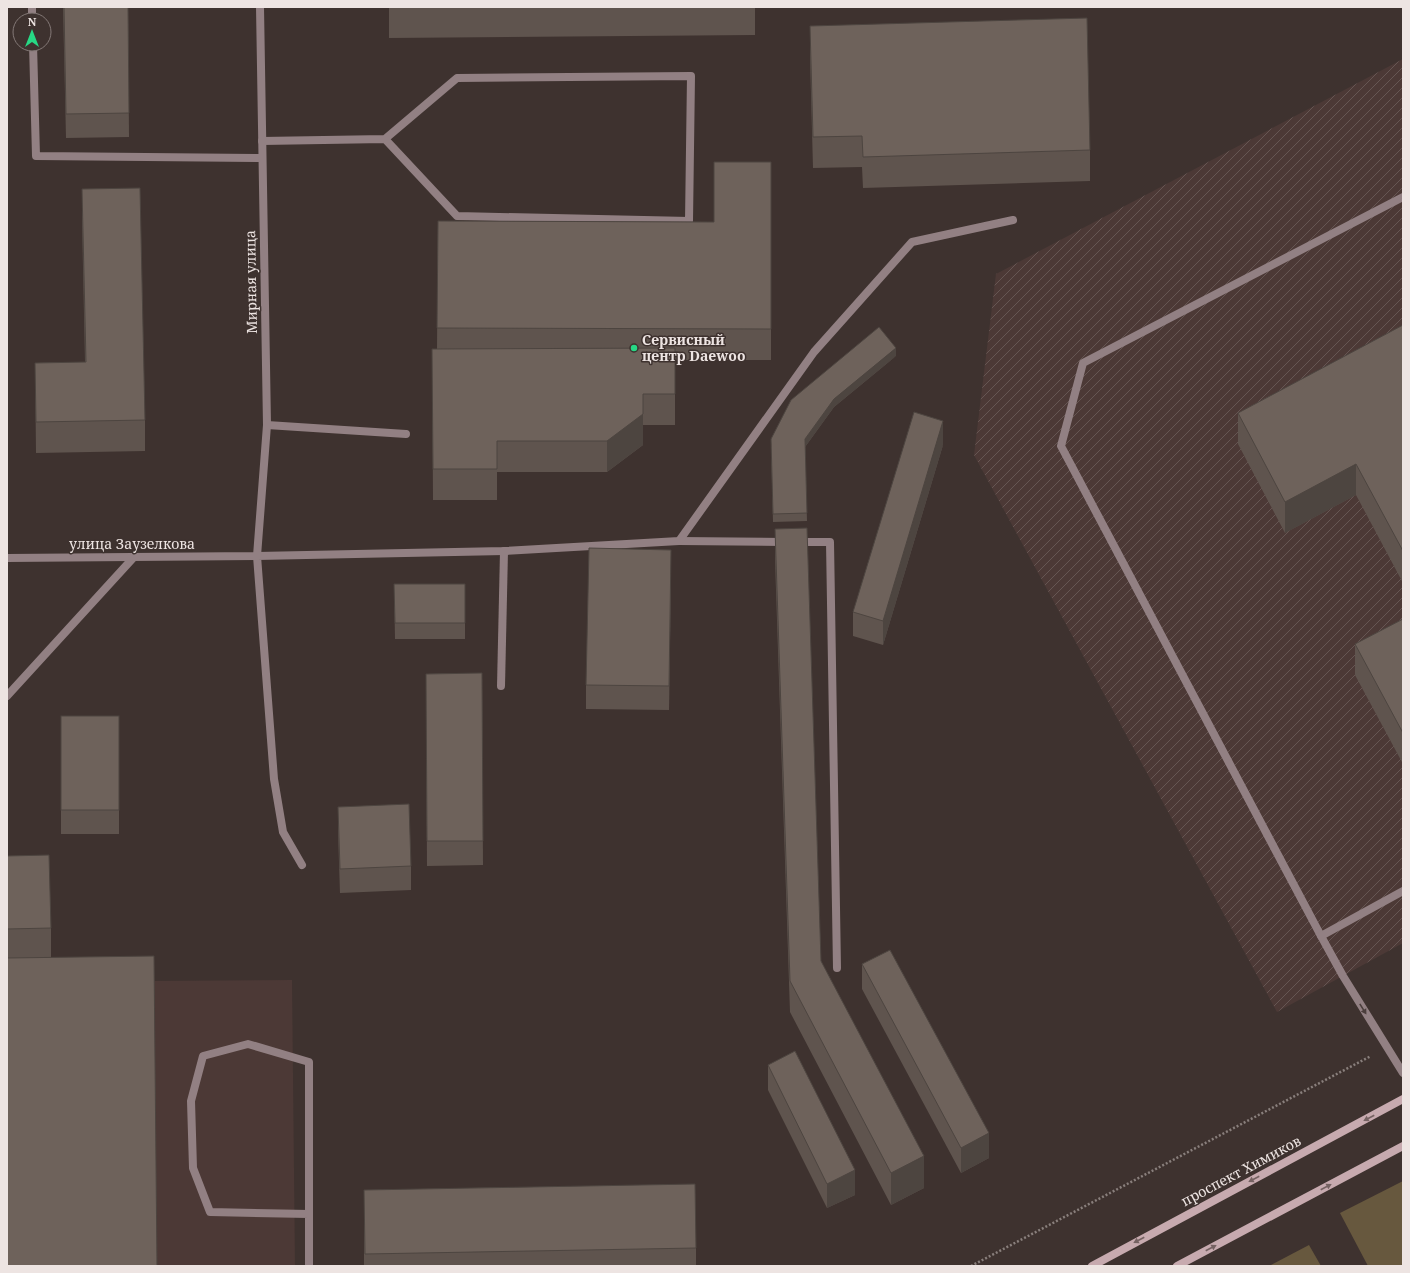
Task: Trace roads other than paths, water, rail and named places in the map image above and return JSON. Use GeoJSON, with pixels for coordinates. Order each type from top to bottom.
{"type":"FeatureCollection","features":[{"type":"Feature","properties":{"kind":"main road","name":"проспект Химиков"},"geometry":{"type":"LineString","coordinates":[[1092,1266],[1403,1099]]}},
{"type":"Feature","properties":{"kind":"main road"},"geometry":{"type":"LineString","coordinates":[[1177,1266],[1403,1146]]}},
{"type":"Feature","properties":{"kind":"street","name":"Мирная улица"},"geometry":{"type":"LineString","coordinates":[[260,7],[267,426],[257,556],[274,780],[283,832],[302,865]]}},
{"type":"Feature","properties":{"kind":"street"},"geometry":{"type":"LineString","coordinates":[[33,52],[36,156],[262,158]]}},
{"type":"Feature","properties":{"kind":"street"},"geometry":{"type":"LineString","coordinates":[[262,141],[385,139],[457,78],[691,76],[690,221],[457,216],[385,139]]}},
{"type":"Feature","properties":{"kind":"street"},"geometry":{"type":"LineString","coordinates":[[1403,197],[1083,363],[1061,446],[1321,936],[1343,976],[1403,1074]]}},
{"type":"Feature","properties":{"kind":"street"},"geometry":{"type":"LineString","coordinates":[[679,541],[814,352],[912,242],[1013,220]]}},
{"type":"Feature","properties":{"kind":"street"},"geometry":{"type":"LineString","coordinates":[[267,426],[406,434]]}},
{"type":"Feature","properties":{"kind":"street","name":"улица Заузелкова"},"geometry":{"type":"LineString","coordinates":[[7,558],[134,558],[504,551],[679,541],[830,542],[837,968]]}},
{"type":"Feature","properties":{"kind":"street"},"geometry":{"type":"LineString","coordinates":[[501,686],[504,551]]}},
{"type":"Feature","properties":{"kind":"street"},"geometry":{"type":"LineString","coordinates":[[7,696],[134,558]]}},
{"type":"Feature","properties":{"kind":"street"},"geometry":{"type":"LineString","coordinates":[[1321,936],[1403,891]]}},
{"type":"Feature","properties":{"kind":"street"},"geometry":{"type":"LineString","coordinates":[[309,1214],[210,1212],[193,1168],[191,1100],[203,1056],[248,1044],[309,1062],[309,1214],[309,1266]]}},
{"type":"Feature","properties":{"kind":"place","name":"Сервисный центр Daewoo"},"geometry":{"type":"Point","coordinates":[634,348]}}]}
